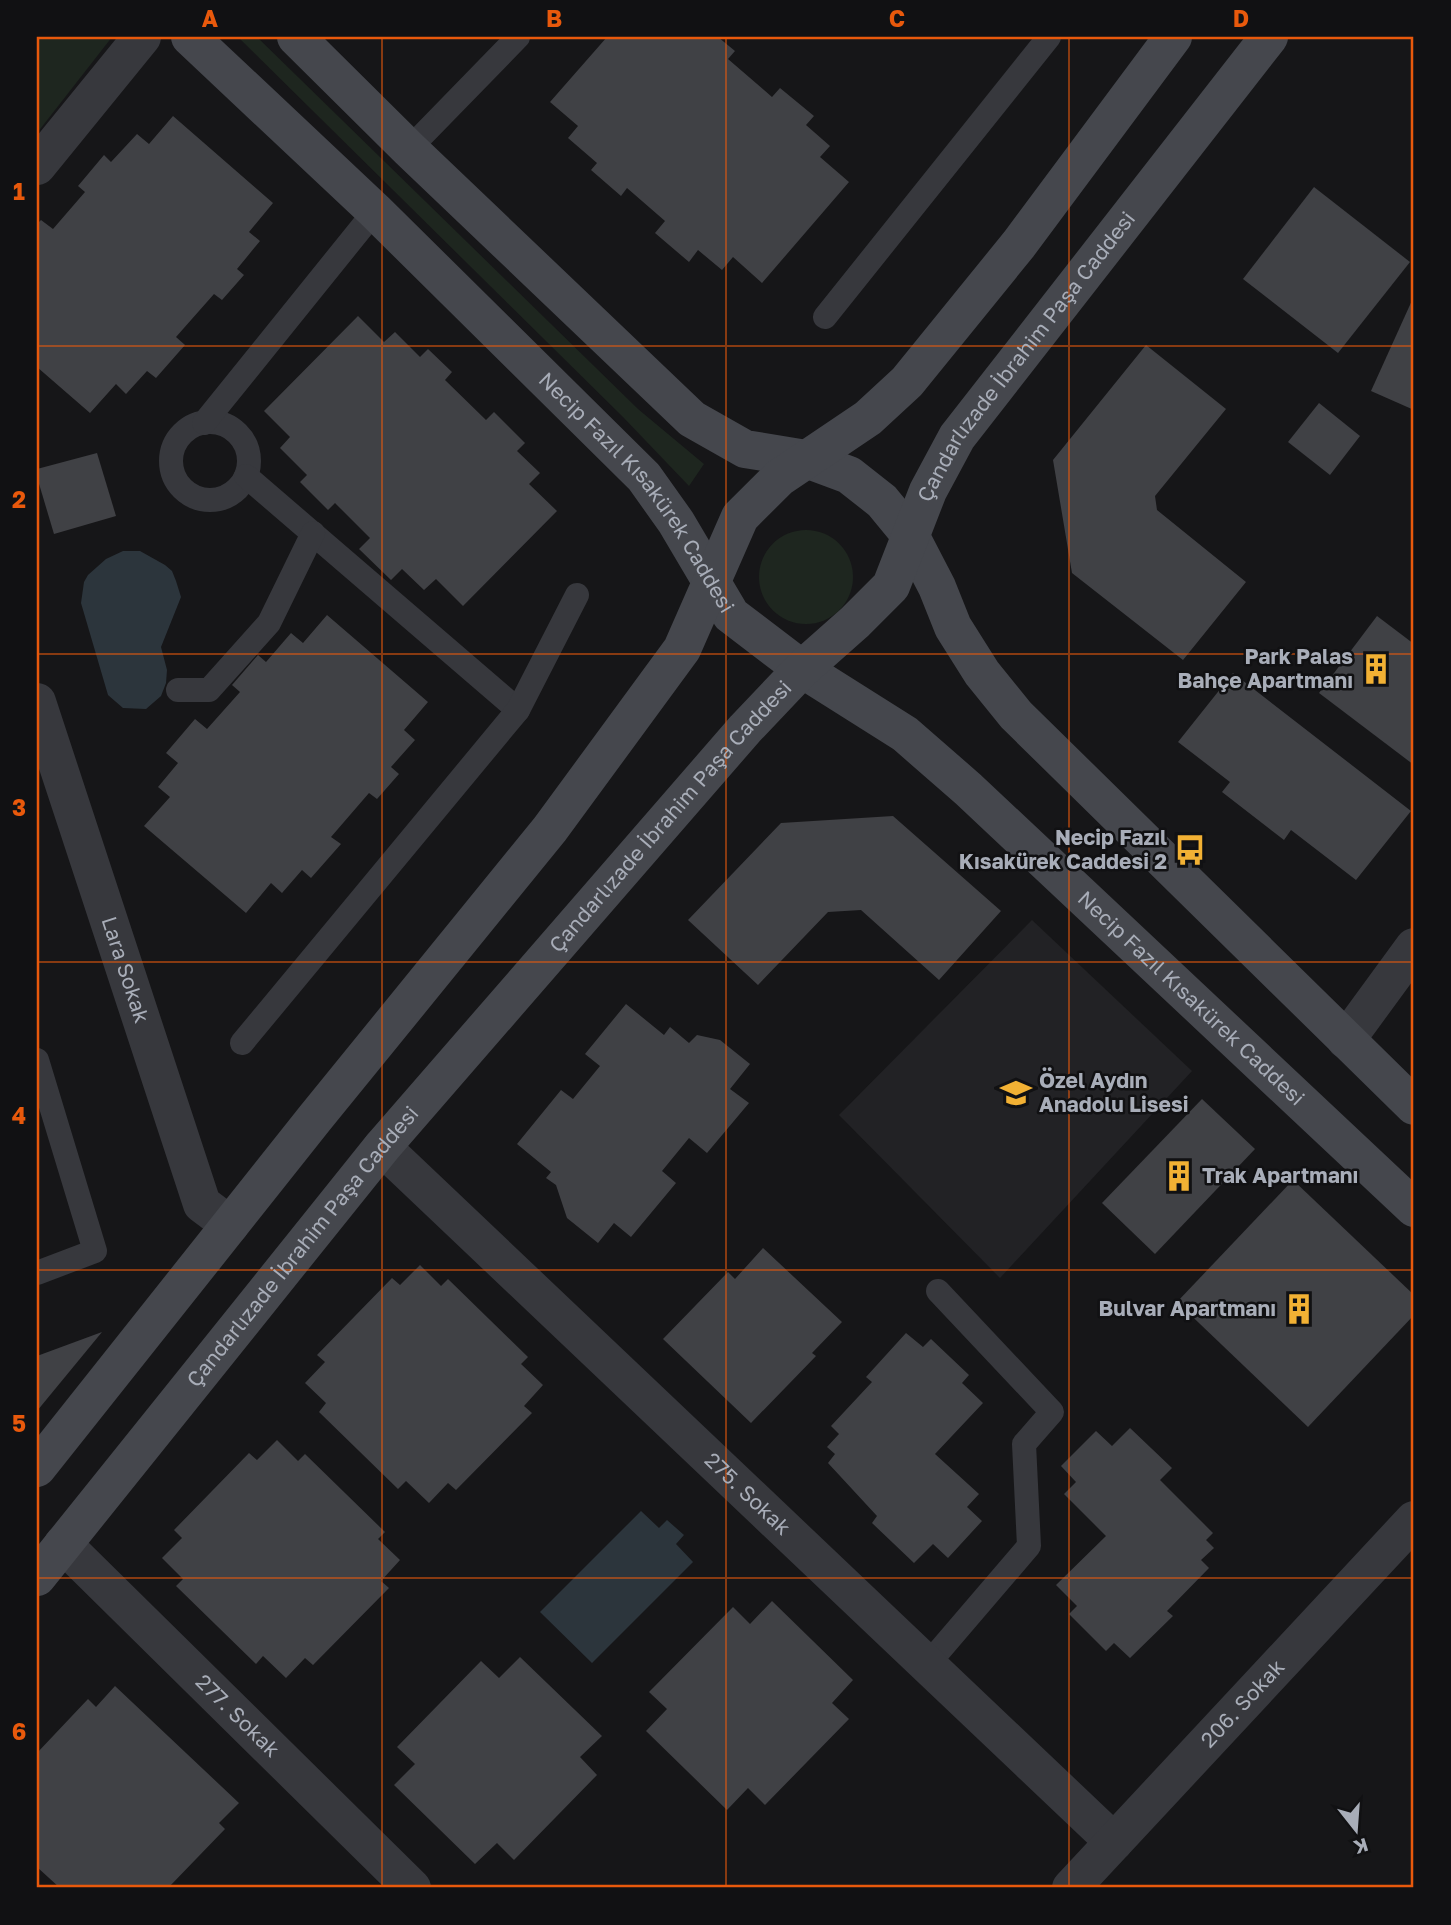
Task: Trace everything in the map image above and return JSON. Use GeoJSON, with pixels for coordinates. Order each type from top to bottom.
{"type":"FeatureCollection","features":[{"type":"Feature","properties":{"kind":"main road","name":"Necip Fazıl Kısakürek Caddesi"},"geometry":{"type":"LineString","coordinates":[[190,37],[375,211],[643,477],[676,522],[731,615],[802,668],[905,734],[968,789],[1414,1209]]}},
{"type":"Feature","properties":{"kind":"main road"},"geometry":{"type":"LineString","coordinates":[[296,37],[409,149],[692,419],[745,449],[806,459],[849,475],[882,501],[909,535],[937,587],[953,627],[982,673],[1016,715],[1414,1106]]}},
{"type":"Feature","properties":{"kind":"main road"},"geometry":{"type":"LineString","coordinates":[[37,1468],[550,829],[682,649],[740,517],[779,478],[868,418],[907,382],[1019,244],[1173,37]]}},
{"type":"Feature","properties":{"kind":"main road","name":"Çandarlızade İbrahim Paşa Caddesi"},"geometry":{"type":"LineString","coordinates":[[37,1577],[382,1147],[745,729],[802,668],[891,586],[928,491],[957,438],[1269,37]]}},
{"type":"Feature","properties":{"kind":"street"},"geometry":{"type":"LineString","coordinates":[[37,166],[142,37]]}},
{"type":"Feature","properties":{"kind":"street","name":"Lara Sokak"},"geometry":{"type":"LineString","coordinates":[[37,702],[202,1204],[230,1225]]}},
{"type":"Feature","properties":{"kind":"street"},"geometry":{"type":"LineString","coordinates":[[1346,1040],[1414,947]]}},
{"type":"Feature","properties":{"kind":"street","name":"275. Sokak"},"geometry":{"type":"LineString","coordinates":[[382,1147],[1114,1842]]}},
{"type":"Feature","properties":{"kind":"street","name":"206. Sokak"},"geometry":{"type":"LineString","coordinates":[[1071,1888],[1414,1520]]}},
{"type":"Feature","properties":{"kind":"street","name":"277. Sokak"},"geometry":{"type":"LineString","coordinates":[[63,1544],[412,1888]]}},
{"type":"Feature","properties":{"kind":"lane"},"geometry":{"type":"LineString","coordinates":[[409,149],[518,37]]}},
{"type":"Feature","properties":{"kind":"lane"},"geometry":{"type":"LineString","coordinates":[[825,317],[1049,37]]}},
{"type":"Feature","properties":{"kind":"lane"},"geometry":{"type":"LineString","coordinates":[[204,423],[375,211]]}},
{"type":"Feature","properties":{"kind":"lane"},"geometry":{"type":"LineString","coordinates":[[204,423],[227,426],[244,442],[248,453],[246,476],[232,494],[221,499],[198,498],[179,486],[174,476],[172,452],[177,442],[193,426],[204,423]]}},
{"type":"Feature","properties":{"kind":"lane"},"geometry":{"type":"LineString","coordinates":[[246,476],[518,710]]}},
{"type":"Feature","properties":{"kind":"lane"},"geometry":{"type":"LineString","coordinates":[[178,691],[209,690],[269,623],[313,533]]}},
{"type":"Feature","properties":{"kind":"lane"},"geometry":{"type":"LineString","coordinates":[[242,1044],[518,710],[577,595]]}},
{"type":"Feature","properties":{"kind":"lane"},"geometry":{"type":"LineString","coordinates":[[37,1060],[95,1251],[37,1273]]}},
{"type":"Feature","properties":{"kind":"lane"},"geometry":{"type":"LineString","coordinates":[[928,1664],[1029,1546],[1024,1444],[1052,1412],[938,1291]]}},
{"type":"Feature","properties":{"kind":"shaded area"},"geometry":{"type":"Polygon","coordinates":[[[37,37],[112,37],[37,133],[37,37]]]}},
{"type":"Feature","properties":{"kind":"shaded area"},"geometry":{"type":"Polygon","coordinates":[[[238,37],[257,37],[638,409],[704,464],[689,486],[623,417],[238,37]]]}},
{"type":"Feature","properties":{"kind":"shaded area"},"geometry":{"type":"Polygon","coordinates":[[[806,530],[824,533],[839,544],[850,559],[853,577],[850,595],[839,610],[824,621],[806,624],[788,621],[773,610],[762,595],[759,577],[762,559],[773,544],[788,533],[806,530]]]}},
{"type":"Feature","properties":{"kind":"shaded area"},"geometry":{"type":"Polygon","coordinates":[[[123,551],[140,551],[165,565],[172,571],[181,597],[161,647],[167,670],[166,683],[161,696],[146,709],[123,708],[108,695],[81,603],[84,582],[88,575],[106,559],[123,551]]]}},
{"type":"Feature","properties":{"kind":"shaded area","name":"Özel Aydın Anadolu Lisesi"},"geometry":{"type":"Polygon","coordinates":[[[1032,920],[1192,1071],[1000,1278],[839,1115],[1032,920]]]}},
{"type":"Feature","properties":{"kind":"shaded area"},"geometry":{"type":"Polygon","coordinates":[[[641,1511],[659,1528],[667,1520],[684,1535],[676,1544],[693,1562],[592,1663],[540,1612],[641,1511]]]}},
{"type":"Feature","properties":{"kind":"building"},"geometry":{"type":"Polygon","coordinates":[[[607,37],[718,37],[735,51],[728,59],[772,97],[780,88],[814,116],[806,125],[830,146],[820,157],[849,182],[762,283],[733,257],[722,270],[698,250],[689,262],[655,233],[665,221],[627,188],[621,196],[591,170],[597,163],[568,138],[578,126],[550,102],[607,37]]]}},
{"type":"Feature","properties":{"kind":"building"},"geometry":{"type":"Polygon","coordinates":[[[173,116],[273,203],[249,232],[260,241],[237,269],[244,275],[222,300],[214,294],[176,337],[185,345],[156,378],[147,371],[126,394],[116,384],[90,413],[37,367],[37,224],[41,220],[53,229],[85,192],[78,186],[104,155],[111,162],[137,134],[149,144],[173,116]]]}},
{"type":"Feature","properties":{"kind":"building"},"geometry":{"type":"Polygon","coordinates":[[[1314,187],[1410,262],[1338,353],[1243,279],[1314,187]]]}},
{"type":"Feature","properties":{"kind":"building"},"geometry":{"type":"Polygon","coordinates":[[[1414,296],[1414,410],[1371,391],[1414,296]]]}},
{"type":"Feature","properties":{"kind":"building"},"geometry":{"type":"Polygon","coordinates":[[[358,316],[384,342],[395,332],[420,357],[428,349],[452,372],[445,380],[486,420],[494,412],[525,443],[517,451],[540,473],[529,484],[557,511],[463,606],[436,579],[424,590],[402,569],[391,580],[359,549],[370,538],[335,503],[328,510],[300,482],[307,475],[280,448],[290,437],[264,411],[358,316]]]}},
{"type":"Feature","properties":{"kind":"building"},"geometry":{"type":"Polygon","coordinates":[[[1146,345],[1226,409],[1155,496],[1157,510],[1246,582],[1183,660],[1072,573],[1053,460],[1146,345]]]}},
{"type":"Feature","properties":{"kind":"building"},"geometry":{"type":"Polygon","coordinates":[[[1319,403],[1360,436],[1330,475],[1288,442],[1319,403]]]}},
{"type":"Feature","properties":{"kind":"building"},"geometry":{"type":"Polygon","coordinates":[[[97,453],[116,516],[54,534],[37,469],[97,453]]]}},
{"type":"Feature","properties":{"kind":"building"},"geometry":{"type":"Polygon","coordinates":[[[327,615],[428,702],[404,730],[415,740],[391,767],[399,774],[377,799],[369,793],[331,837],[341,844],[311,878],[302,870],[282,893],[271,883],[246,913],[144,826],[170,797],[158,787],[178,763],[166,753],[195,719],[207,729],[240,692],[232,685],[258,655],[266,662],[291,633],[303,643],[327,615]]]}},
{"type":"Feature","properties":{"kind":"building","name":"Park Palas Bahçe Apartmanı"},"geometry":{"type":"Polygon","coordinates":[[[1377,616],[1414,644],[1414,765],[1319,693],[1377,616]]]}},
{"type":"Feature","properties":{"kind":"building"},"geometry":{"type":"Polygon","coordinates":[[[1233,673],[1411,811],[1356,880],[1291,830],[1284,840],[1222,792],[1230,782],[1178,742],[1233,673]]]}},
{"type":"Feature","properties":{"kind":"building"},"geometry":{"type":"Polygon","coordinates":[[[893,816],[1001,911],[939,980],[861,910],[828,912],[758,985],[688,920],[781,823],[893,816]]]}},
{"type":"Feature","properties":{"kind":"building"},"geometry":{"type":"Polygon","coordinates":[[[626,1004],[664,1035],[670,1027],[689,1043],[697,1035],[720,1040],[750,1064],[730,1089],[749,1103],[707,1153],[689,1138],[662,1171],[676,1183],[631,1237],[614,1223],[598,1243],[567,1218],[556,1185],[546,1178],[551,1172],[517,1144],[561,1090],[573,1099],[600,1066],[585,1054],[626,1004]]]}},
{"type":"Feature","properties":{"kind":"building","name":"Trak Apartmanı"},"geometry":{"type":"Polygon","coordinates":[[[1202,1099],[1255,1149],[1155,1254],[1102,1203],[1202,1099]]]}},
{"type":"Feature","properties":{"kind":"building","name":"Bulvar Apartmanı"},"geometry":{"type":"Polygon","coordinates":[[[1293,1180],[1414,1295],[1414,1315],[1308,1427],[1177,1302],[1293,1180]]]}},
{"type":"Feature","properties":{"kind":"building"},"geometry":{"type":"Polygon","coordinates":[[[763,1248],[842,1322],[812,1353],[816,1356],[751,1423],[663,1339],[728,1272],[735,1279],[763,1248]]]}},
{"type":"Feature","properties":{"kind":"building"},"geometry":{"type":"Polygon","coordinates":[[[420,1265],[441,1286],[448,1279],[528,1357],[521,1364],[543,1385],[524,1406],[532,1413],[456,1490],[448,1483],[429,1503],[406,1481],[398,1489],[319,1412],[326,1403],[305,1383],[325,1362],[317,1355],[392,1278],[400,1285],[420,1265]]]}},
{"type":"Feature","properties":{"kind":"building"},"geometry":{"type":"Polygon","coordinates":[[[102,1332],[37,1411],[37,1356],[102,1332]]]}},
{"type":"Feature","properties":{"kind":"building"},"geometry":{"type":"Polygon","coordinates":[[[906,1333],[923,1347],[931,1339],[969,1375],[962,1383],[983,1403],[935,1454],[979,1494],[967,1507],[982,1521],[948,1558],[933,1544],[914,1563],[872,1523],[877,1516],[828,1463],[835,1454],[827,1447],[839,1434],[831,1426],[872,1382],[866,1377],[906,1333]]]}},
{"type":"Feature","properties":{"kind":"building"},"geometry":{"type":"Polygon","coordinates":[[[1130,1428],[1172,1468],[1160,1480],[1213,1533],[1206,1540],[1214,1548],[1201,1560],[1209,1568],[1167,1611],[1173,1616],[1130,1658],[1114,1643],[1106,1651],[1069,1614],[1077,1606],[1056,1585],[1106,1536],[1064,1494],[1076,1482],[1061,1466],[1096,1431],[1112,1446],[1130,1428]]]}},
{"type":"Feature","properties":{"kind":"building"},"geometry":{"type":"Polygon","coordinates":[[[277,1440],[298,1461],[305,1454],[385,1532],[378,1539],[400,1560],[381,1581],[389,1588],[313,1665],[305,1658],[286,1678],[263,1656],[256,1664],[176,1586],[183,1579],[162,1558],[182,1538],[174,1530],[249,1453],[257,1460],[277,1440]]]}},
{"type":"Feature","properties":{"kind":"building"},"geometry":{"type":"Polygon","coordinates":[[[772,1601],[853,1680],[832,1703],[849,1719],[765,1805],[748,1788],[727,1810],[646,1731],[667,1709],[649,1692],[733,1607],[750,1624],[772,1601]]]}},
{"type":"Feature","properties":{"kind":"building"},"geometry":{"type":"Polygon","coordinates":[[[520,1657],[602,1736],[580,1757],[597,1775],[514,1860],[497,1843],[475,1864],[394,1785],[415,1764],[397,1747],[481,1661],[499,1678],[520,1657]]]}},
{"type":"Feature","properties":{"kind":"building"},"geometry":{"type":"Polygon","coordinates":[[[115,1686],[239,1803],[219,1823],[225,1829],[168,1888],[60,1888],[37,1867],[37,1753],[88,1699],[96,1707],[115,1686]]]}},
{"type":"Feature","properties":{"kind":"place","name":"Park Palas Bahçe Apartmanı"},"geometry":{"type":"Point","coordinates":[1376,669]}},
{"type":"Feature","properties":{"kind":"place","name":"Necip Fazıl Kısakürek Caddesi 2"},"geometry":{"type":"Point","coordinates":[1190,850]}},
{"type":"Feature","properties":{"kind":"place","name":"Özel Aydın Anadolu Lisesi"},"geometry":{"type":"Point","coordinates":[1016,1093]}},
{"type":"Feature","properties":{"kind":"place","name":"Trak Apartmanı"},"geometry":{"type":"Point","coordinates":[1179,1176]}},
{"type":"Feature","properties":{"kind":"place","name":"Bulvar Apartmanı"},"geometry":{"type":"Point","coordinates":[1299,1309]}}]}
